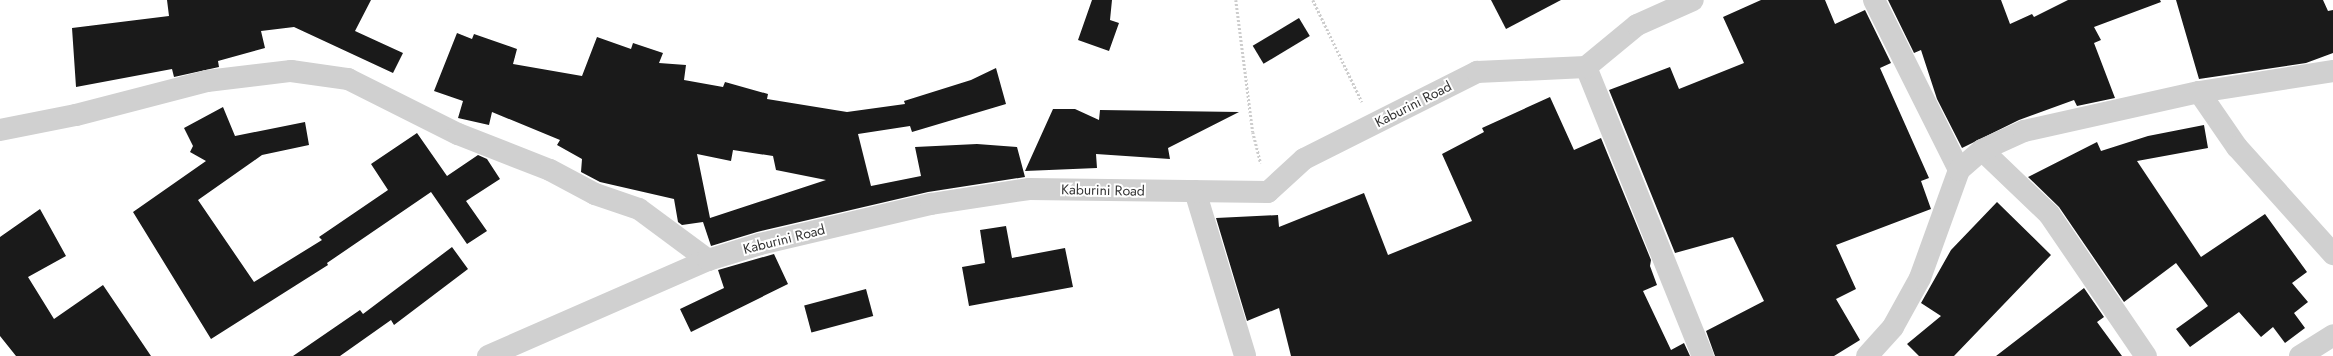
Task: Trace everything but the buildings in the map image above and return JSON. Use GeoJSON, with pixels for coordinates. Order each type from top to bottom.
{"type":"FeatureCollection","features":[{"type":"Feature","properties":{"kind":"street"},"geometry":{"type":"LineString","coordinates":[[1693,0],[1637,25],[1586,67],[1703,356]]}},
{"type":"Feature","properties":{"kind":"street"},"geometry":{"type":"LineString","coordinates":[[1874,0],[1958,170]]}},
{"type":"Feature","properties":{"kind":"street","name":"Kaburini Road"},"geometry":{"type":"LineString","coordinates":[[488,356],[708,260],[760,244],[931,204],[1029,189],[1268,192],[1304,159],[1477,72],[1586,67]]}},
{"type":"Feature","properties":{"kind":"street"},"geometry":{"type":"LineString","coordinates":[[0,130],[76,115],[207,81],[291,71],[348,79],[458,134],[550,170],[595,194],[639,209],[708,260]]}},
{"type":"Feature","properties":{"kind":"street"},"geometry":{"type":"LineString","coordinates":[[1867,356],[1893,327],[1920,278],[1958,170],[1982,150],[2024,131],[2199,92],[2333,71]]}},
{"type":"Feature","properties":{"kind":"street"},"geometry":{"type":"LineString","coordinates":[[2199,92],[2237,147],[2333,254]]}},
{"type":"Feature","properties":{"kind":"street"},"geometry":{"type":"LineString","coordinates":[[1982,150],[2049,214],[2146,356]]}},
{"type":"Feature","properties":{"kind":"street"},"geometry":{"type":"LineString","coordinates":[[1195,191],[1245,356]]}},
{"type":"Feature","properties":{"kind":"street"},"geometry":{"type":"LineString","coordinates":[[2300,356],[2333,335]]}},
{"type":"Feature","properties":{"kind":"path"},"geometry":{"type":"LineString","coordinates":[[1236,0],[1253,132],[1268,192]]}},
{"type":"Feature","properties":{"kind":"path"},"geometry":{"type":"LineString","coordinates":[[1313,0],[1373,124]]}}]}
